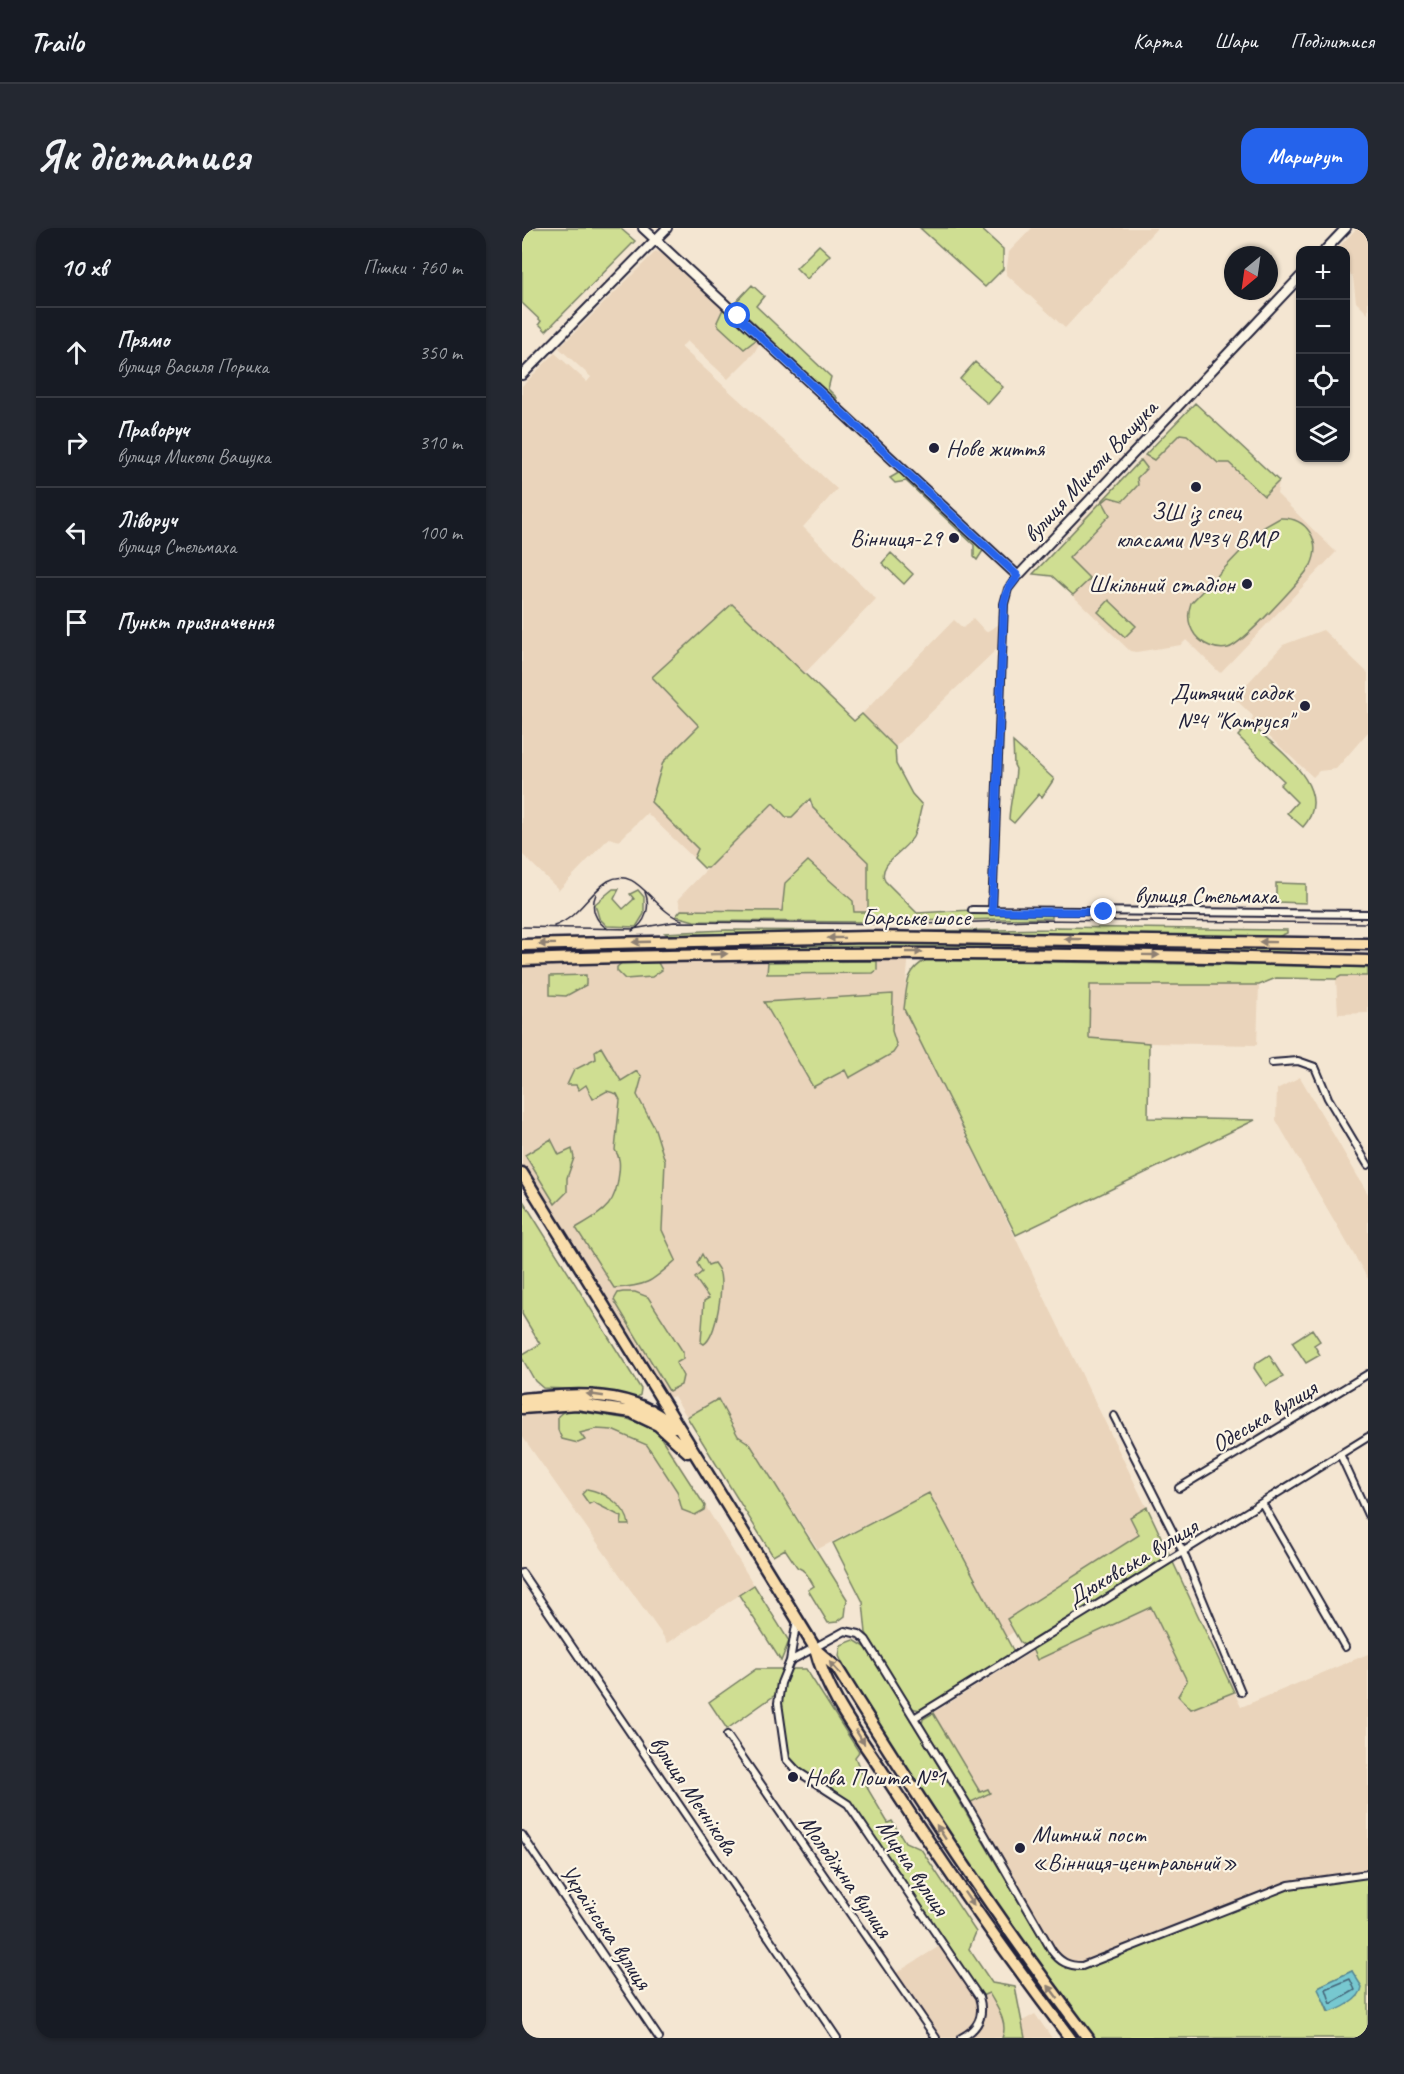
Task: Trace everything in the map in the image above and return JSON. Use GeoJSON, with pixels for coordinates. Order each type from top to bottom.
{"type":"FeatureCollection","features":[{"type":"Feature","properties":{"kind":"highway","name":"Барське шосе"},"geometry":{"type":"LineString","coordinates":[[522,945],[868,937],[1368,944]]}},
{"type":"Feature","properties":{"kind":"highway"},"geometry":{"type":"LineString","coordinates":[[1302,943],[1302,959]]}},
{"type":"Feature","properties":{"kind":"highway"},"geometry":{"type":"LineString","coordinates":[[522,960],[724,953],[918,952],[1368,961]]}},
{"type":"Feature","properties":{"kind":"highway"},"geometry":{"type":"LineString","coordinates":[[522,1173],[815,1648],[822,1675],[927,1840],[1070,2038]]}},
{"type":"Feature","properties":{"kind":"highway"},"geometry":{"type":"LineString","coordinates":[[522,1399],[577,1393],[632,1402],[651,1410],[681,1434]]}},
{"type":"Feature","properties":{"kind":"highway"},"geometry":{"type":"LineString","coordinates":[[522,1408],[577,1404],[639,1413],[651,1410],[662,1400]]}},
{"type":"Feature","properties":{"kind":"highway"},"geometry":{"type":"LineString","coordinates":[[630,1411],[658,1425],[697,1460]]}},
{"type":"Feature","properties":{"kind":"highway"},"geometry":{"type":"LineString","coordinates":[[815,1648],[837,1668],[941,1833],[1032,1964],[1088,2038]]}},
{"type":"Feature","properties":{"kind":"street"},"geometry":{"type":"LineString","coordinates":[[643,228],[1018,576]]}},
{"type":"Feature","properties":{"kind":"street"},"geometry":{"type":"LineString","coordinates":[[522,375],[667,228]]}},
{"type":"Feature","properties":{"kind":"street"},"geometry":{"type":"LineString","coordinates":[[1329,246],[1346,228]]}},
{"type":"Feature","properties":{"kind":"street","name":"вулиця Миколи Ващука"},"geometry":{"type":"LineString","coordinates":[[992,911],[1004,603],[1008,589],[1296,281]]}},
{"type":"Feature","properties":{"kind":"street","name":"вулиця Стельмаха"},"geometry":{"type":"LineString","coordinates":[[972,910],[1368,914]]}},
{"type":"Feature","properties":{"kind":"street"},"geometry":{"type":"LineString","coordinates":[[1272,1063],[1298,1061],[1315,1067],[1328,1098],[1368,1165]]}},
{"type":"Feature","properties":{"kind":"street","name":"Одеська вулиця"},"geometry":{"type":"LineString","coordinates":[[1179,1488],[1368,1374]]}},
{"type":"Feature","properties":{"kind":"street"},"geometry":{"type":"LineString","coordinates":[[1114,1416],[1183,1552],[1241,1692]]}},
{"type":"Feature","properties":{"kind":"street","name":"Дюковська вулиця"},"geometry":{"type":"LineString","coordinates":[[914,1718],[1368,1437]]}},
{"type":"Feature","properties":{"kind":"street"},"geometry":{"type":"LineString","coordinates":[[1340,1454],[1368,1515]]}},
{"type":"Feature","properties":{"kind":"street"},"geometry":{"type":"LineString","coordinates":[[1262,1503],[1345,1647]]}},
{"type":"Feature","properties":{"kind":"street","name":"вулиця Мечнікова"},"geometry":{"type":"LineString","coordinates":[[522,1573],[837,2038]]}},
{"type":"Feature","properties":{"kind":"street","name":"Мирна вулиця"},"geometry":{"type":"LineString","coordinates":[[797,1618],[790,1661],[781,1683],[777,1702],[786,1759],[797,1771],[848,1804],[979,1997],[982,2012],[979,2021],[973,2030],[961,2038]]}},
{"type":"Feature","properties":{"kind":"street"},"geometry":{"type":"LineString","coordinates":[[790,1661],[845,1631],[859,1634],[871,1646],[1052,1951],[1063,1962],[1072,1966],[1082,1966],[1289,1885],[1368,1874]]}},
{"type":"Feature","properties":{"kind":"street","name":"Молодіжна вулиця"},"geometry":{"type":"LineString","coordinates":[[727,1735],[936,2038]]}},
{"type":"Feature","properties":{"kind":"street","name":"Українська вулиця"},"geometry":{"type":"LineString","coordinates":[[522,1836],[659,2038]]}},
{"type":"Feature","properties":{"kind":"shaded area"},"geometry":{"type":"Polygon","coordinates":[[[1032,228],[1157,228],[1065,328],[1006,274],[1009,252],[1032,228]]]}},
{"type":"Feature","properties":{"kind":"shaded area"},"geometry":{"type":"Polygon","coordinates":[[[1357,228],[1368,228],[1368,314],[1356,302],[1353,277],[1350,274],[1350,246],[1340,246],[1357,228]]]}},
{"type":"Feature","properties":{"kind":"shaded area"},"geometry":{"type":"Polygon","coordinates":[[[656,251],[667,256],[760,342],[754,353],[728,379],[687,341],[681,347],[837,489],[803,527],[876,599],[805,673],[855,721],[790,786],[868,862],[868,913],[681,910],[678,899],[708,868],[704,868],[647,813],[619,841],[609,838],[559,890],[522,854],[522,386],[555,353],[587,382],[591,377],[559,348],[656,251]]]}},
{"type":"Feature","properties":{"kind":"shaded area"},"geometry":{"type":"Polygon","coordinates":[[[1195,403],[1279,481],[1277,494],[1336,552],[1220,673],[1186,640],[1181,645],[1130,651],[1042,566],[1080,522],[1195,403]]]}},
{"type":"Feature","properties":{"kind":"shaded area"},"geometry":{"type":"Polygon","coordinates":[[[973,618],[986,632],[1003,622],[1002,644],[895,747],[862,714],[954,620],[963,628],[973,618]]]}},
{"type":"Feature","properties":{"kind":"shaded area","name":"Дитячий садок №4 \"Катруся\""},"geometry":{"type":"Polygon","coordinates":[[[1323,630],[1368,673],[1368,732],[1336,769],[1319,771],[1313,777],[1252,721],[1253,716],[1234,698],[1283,645],[1323,630]]]}},
{"type":"Feature","properties":{"kind":"shaded area"},"geometry":{"type":"Polygon","coordinates":[[[909,952],[904,1009],[1161,1537],[1006,1637],[929,1493],[818,1549],[750,1444],[738,1436],[718,1400],[687,1417],[674,1396],[662,1400],[522,1173],[522,960],[909,952]]]}},
{"type":"Feature","properties":{"kind":"shaded area"},"geometry":{"type":"Polygon","coordinates":[[[1341,976],[1368,976],[1368,1013],[1338,1014],[1336,979],[1341,976]]]}},
{"type":"Feature","properties":{"kind":"shaded area"},"geometry":{"type":"Polygon","coordinates":[[[1089,985],[1259,985],[1257,1045],[1149,1043],[1089,1038],[1089,985]]]}},
{"type":"Feature","properties":{"kind":"shaded area"},"geometry":{"type":"Polygon","coordinates":[[[1300,1077],[1368,1194],[1368,1279],[1276,1120],[1277,1089],[1300,1077]]]}},
{"type":"Feature","properties":{"kind":"shaded area"},"geometry":{"type":"Polygon","coordinates":[[[571,1410],[628,1419],[661,1434],[754,1585],[668,1643],[522,1436],[522,1414],[571,1410]]]}},
{"type":"Feature","properties":{"kind":"shaded area"},"geometry":{"type":"Polygon","coordinates":[[[1186,1590],[1241,1707],[1368,1654],[1368,1874],[1082,1966],[1057,1957],[967,1804],[990,1792],[980,1792],[933,1713],[1033,1651],[1037,1660],[1186,1590]]]}},
{"type":"Feature","properties":{"kind":"shaded area"},"geometry":{"type":"Polygon","coordinates":[[[943,1944],[989,1993],[1002,2017],[1005,2031],[1035,2014],[1052,2038],[936,2038],[893,1975],[943,1944]]]}},
{"type":"Feature","properties":{"kind":"green space"},"geometry":{"type":"Polygon","coordinates":[[[522,228],[620,228],[635,241],[546,331],[539,324],[541,321],[522,303],[522,228]]]}},
{"type":"Feature","properties":{"kind":"green space"},"geometry":{"type":"Polygon","coordinates":[[[920,228],[980,228],[1003,249],[1003,269],[985,287],[920,228]]]}},
{"type":"Feature","properties":{"kind":"green space"},"geometry":{"type":"Polygon","coordinates":[[[819,245],[830,255],[807,279],[796,268],[819,245]]]}},
{"type":"Feature","properties":{"kind":"green space"},"geometry":{"type":"Polygon","coordinates":[[[752,285],[764,296],[756,306],[831,377],[828,389],[837,398],[835,400],[734,304],[752,285]]]}},
{"type":"Feature","properties":{"kind":"green space"},"geometry":{"type":"Polygon","coordinates":[[[724,307],[757,339],[744,349],[717,322],[724,307]]]}},
{"type":"Feature","properties":{"kind":"green space"},"geometry":{"type":"Polygon","coordinates":[[[975,362],[1003,387],[988,404],[960,379],[975,362]]]}},
{"type":"Feature","properties":{"kind":"green space"},"geometry":{"type":"Polygon","coordinates":[[[1195,403],[1279,481],[1264,496],[1229,463],[1218,463],[1187,435],[1180,434],[1154,460],[1145,455],[1195,403]]]}},
{"type":"Feature","properties":{"kind":"green space"},"geometry":{"type":"Polygon","coordinates":[[[1141,460],[1147,468],[1137,478],[1138,485],[1123,501],[1109,497],[1103,502],[1110,515],[1069,558],[1090,579],[1073,595],[1052,576],[1033,574],[1141,460]]]}},
{"type":"Feature","properties":{"kind":"green space"},"geometry":{"type":"Polygon","coordinates":[[[902,471],[984,549],[977,560],[974,557],[974,545],[906,481],[895,483],[890,478],[902,471]]]}},
{"type":"Feature","properties":{"kind":"green space","name":"Шкільний стадіон"},"geometry":{"type":"Polygon","coordinates":[[[1280,518],[1298,522],[1310,532],[1315,547],[1311,565],[1271,611],[1235,644],[1223,649],[1205,644],[1195,635],[1191,627],[1189,611],[1191,603],[1264,527],[1280,518]]]}},
{"type":"Feature","properties":{"kind":"green space"},"geometry":{"type":"Polygon","coordinates":[[[891,553],[913,574],[904,584],[882,563],[891,553]]]}},
{"type":"Feature","properties":{"kind":"green space"},"geometry":{"type":"Polygon","coordinates":[[[1109,600],[1136,626],[1125,637],[1098,612],[1109,600]]]}},
{"type":"Feature","properties":{"kind":"green space"},"geometry":{"type":"Polygon","coordinates":[[[732,604],[854,721],[862,714],[895,747],[896,764],[912,794],[922,805],[913,837],[888,863],[883,875],[885,881],[917,913],[972,910],[1052,911],[1052,918],[868,922],[694,921],[676,916],[681,910],[782,911],[785,883],[808,861],[853,901],[854,912],[868,912],[868,862],[813,808],[810,799],[792,817],[786,817],[773,803],[708,868],[704,868],[694,858],[698,849],[651,802],[663,762],[699,726],[652,677],[732,604]]]}},
{"type":"Feature","properties":{"kind":"green space"},"geometry":{"type":"Polygon","coordinates":[[[1246,727],[1255,728],[1278,748],[1301,772],[1309,785],[1313,799],[1311,813],[1303,827],[1287,813],[1297,802],[1280,785],[1284,781],[1238,736],[1246,727]]]}},
{"type":"Feature","properties":{"kind":"green space"},"geometry":{"type":"Polygon","coordinates":[[[1013,742],[1054,779],[1042,797],[1039,794],[1014,823],[1009,819],[1016,769],[1013,742]]]}},
{"type":"Feature","properties":{"kind":"green space"},"geometry":{"type":"Polygon","coordinates":[[[1276,883],[1306,884],[1306,903],[1276,902],[1276,883]]]}},
{"type":"Feature","properties":{"kind":"green space"},"geometry":{"type":"Polygon","coordinates":[[[613,889],[619,889],[614,899],[623,909],[634,899],[630,894],[638,890],[644,897],[644,914],[636,927],[607,926],[599,918],[595,904],[613,889]]]}},
{"type":"Feature","properties":{"kind":"green space"},"geometry":{"type":"Polygon","coordinates":[[[1054,927],[1287,930],[1287,933],[1275,938],[875,932],[1054,929],[1054,927]]]}},
{"type":"Feature","properties":{"kind":"green space"},"geometry":{"type":"Polygon","coordinates":[[[726,930],[865,931],[668,935],[665,933],[726,930]]]}},
{"type":"Feature","properties":{"kind":"green space"},"geometry":{"type":"Polygon","coordinates":[[[870,941],[1289,947],[1291,949],[1290,953],[810,948],[522,955],[522,950],[870,941]]]}},
{"type":"Feature","properties":{"kind":"green space"},"geometry":{"type":"Polygon","coordinates":[[[926,960],[1368,967],[1368,976],[1341,976],[1336,979],[1276,978],[1259,985],[1090,985],[1089,1038],[1149,1043],[1148,1118],[1255,1120],[1016,1235],[904,1009],[908,980],[914,969],[926,960]]]}},
{"type":"Feature","properties":{"kind":"green space"},"geometry":{"type":"Polygon","coordinates":[[[657,961],[662,970],[652,977],[625,979],[617,971],[617,967],[623,962],[657,961]]]}},
{"type":"Feature","properties":{"kind":"green space"},"geometry":{"type":"Polygon","coordinates":[[[877,961],[877,970],[873,973],[767,974],[768,962],[877,961]]]}},
{"type":"Feature","properties":{"kind":"green space"},"geometry":{"type":"Polygon","coordinates":[[[586,975],[586,985],[566,996],[550,995],[550,976],[586,975]]]}},
{"type":"Feature","properties":{"kind":"green space"},"geometry":{"type":"Polygon","coordinates":[[[893,994],[892,1031],[897,1047],[893,1053],[849,1078],[845,1070],[813,1087],[764,1002],[893,994]]]}},
{"type":"Feature","properties":{"kind":"green space"},"geometry":{"type":"Polygon","coordinates":[[[601,1047],[621,1081],[637,1071],[642,1077],[637,1095],[655,1129],[665,1161],[662,1230],[676,1260],[648,1282],[614,1288],[576,1228],[601,1212],[615,1193],[619,1173],[618,1155],[615,1150],[620,1100],[617,1094],[607,1091],[593,1099],[586,1085],[579,1090],[576,1085],[567,1085],[574,1070],[596,1059],[595,1051],[601,1047]]]}},
{"type":"Feature","properties":{"kind":"green space"},"geometry":{"type":"Polygon","coordinates":[[[551,1139],[559,1155],[572,1149],[574,1158],[567,1178],[567,1192],[555,1204],[525,1155],[551,1139]]]}},
{"type":"Feature","properties":{"kind":"green space"},"geometry":{"type":"Polygon","coordinates":[[[522,1199],[641,1389],[640,1395],[635,1399],[592,1390],[543,1388],[535,1381],[522,1358],[523,1354],[540,1344],[522,1314],[522,1199]]]}},
{"type":"Feature","properties":{"kind":"green space"},"geometry":{"type":"Polygon","coordinates":[[[702,1254],[708,1265],[714,1263],[721,1278],[716,1321],[704,1344],[701,1342],[704,1301],[709,1298],[695,1278],[702,1272],[697,1263],[702,1254]]]}},
{"type":"Feature","properties":{"kind":"green space"},"geometry":{"type":"Polygon","coordinates":[[[635,1292],[648,1297],[683,1352],[683,1359],[676,1363],[683,1376],[681,1385],[669,1391],[614,1300],[618,1293],[635,1292]]]}},
{"type":"Feature","properties":{"kind":"green space"},"geometry":{"type":"Polygon","coordinates":[[[1312,1329],[1320,1341],[1314,1345],[1320,1355],[1306,1363],[1292,1342],[1312,1329]]]}},
{"type":"Feature","properties":{"kind":"green space"},"geometry":{"type":"Polygon","coordinates":[[[1269,1355],[1283,1377],[1266,1386],[1254,1368],[1255,1364],[1269,1355]]]}},
{"type":"Feature","properties":{"kind":"green space"},"geometry":{"type":"Polygon","coordinates":[[[718,1399],[738,1436],[750,1444],[847,1599],[845,1616],[837,1622],[828,1623],[808,1590],[814,1586],[785,1549],[773,1556],[687,1417],[718,1399]]]}},
{"type":"Feature","properties":{"kind":"green space"},"geometry":{"type":"Polygon","coordinates":[[[571,1410],[628,1419],[656,1430],[705,1506],[704,1510],[695,1515],[682,1510],[677,1491],[647,1445],[612,1430],[596,1429],[580,1433],[585,1440],[578,1443],[562,1439],[558,1430],[558,1416],[571,1410]]]}},
{"type":"Feature","properties":{"kind":"green space"},"geometry":{"type":"Polygon","coordinates":[[[587,1489],[614,1501],[624,1512],[629,1525],[621,1525],[622,1517],[593,1502],[589,1504],[582,1494],[587,1489]]]}},
{"type":"Feature","properties":{"kind":"green space"},"geometry":{"type":"Polygon","coordinates":[[[929,1493],[1014,1652],[921,1710],[910,1708],[866,1633],[863,1602],[833,1543],[929,1493]]]}},
{"type":"Feature","properties":{"kind":"green space"},"geometry":{"type":"Polygon","coordinates":[[[1147,1507],[1234,1692],[1191,1709],[1178,1696],[1187,1681],[1151,1607],[1037,1660],[1033,1651],[1020,1642],[1007,1619],[1139,1535],[1130,1517],[1147,1507]]]}},
{"type":"Feature","properties":{"kind":"green space"},"geometry":{"type":"Polygon","coordinates":[[[754,1585],[789,1641],[781,1661],[739,1595],[754,1585]]]}},
{"type":"Feature","properties":{"kind":"green space"},"geometry":{"type":"Polygon","coordinates":[[[854,1640],[870,1650],[1046,1948],[1057,1957],[1082,1966],[1289,1885],[1368,1874],[1368,2038],[1093,2038],[976,1874],[872,1716],[839,1656],[841,1645],[854,1640]],[[1352,1971],[1320,1986],[1319,1989],[1328,2012],[1358,1996],[1352,1971]]]}},
{"type":"Feature","properties":{"kind":"green space"},"geometry":{"type":"Polygon","coordinates":[[[756,1669],[806,1669],[859,1752],[855,1757],[869,1791],[888,1823],[892,1821],[905,1842],[921,1849],[976,1932],[969,1949],[992,1983],[1015,1987],[1025,2038],[1002,2038],[1003,2021],[989,1993],[979,1997],[848,1804],[797,1771],[786,1759],[778,1693],[727,1729],[709,1702],[756,1669]]]}},
{"type":"Feature","properties":{"kind":"green space"},"geometry":{"type":"Polygon","coordinates":[[[933,1713],[980,1792],[988,1789],[990,1793],[967,1804],[921,1729],[923,1719],[933,1713]]]}},
{"type":"Feature","properties":{"kind":"water"},"geometry":{"type":"Polygon","coordinates":[[[1352,1971],[1362,1987],[1361,1991],[1349,2003],[1329,2012],[1318,1989],[1352,1971]]]}},
{"type":"Feature","properties":{"kind":"tram line"},"geometry":{"type":"LineString","coordinates":[[554,926],[576,912],[601,886],[618,877],[637,884],[663,908],[682,920]]}},
{"type":"Feature","properties":{"kind":"tram line"},"geometry":{"type":"LineString","coordinates":[[632,931],[641,924],[646,914],[645,892]]}},
{"type":"Feature","properties":{"kind":"tram line"},"geometry":{"type":"LineString","coordinates":[[596,894],[595,914],[608,929]]}},
{"type":"Feature","properties":{"kind":"tram line"},"geometry":{"type":"LineString","coordinates":[[522,927],[633,929],[674,922],[925,924],[1032,920],[1368,923]]}},
{"type":"Feature","properties":{"kind":"place","name":"Нове життя"},"geometry":{"type":"Point","coordinates":[934,448]}},
{"type":"Feature","properties":{"kind":"place","name":"ЗШ із спец класами №34 ВМР"},"geometry":{"type":"Point","coordinates":[1196,487]}},
{"type":"Feature","properties":{"kind":"place","name":"Вінниця-29"},"geometry":{"type":"Point","coordinates":[954,538]}},
{"type":"Feature","properties":{"kind":"place","name":"Шкільний стадіон"},"geometry":{"type":"Point","coordinates":[1247,584]}},
{"type":"Feature","properties":{"kind":"place","name":"Дитячий садок №4 \"Катруся\""},"geometry":{"type":"Point","coordinates":[1305,706]}},
{"type":"Feature","properties":{"kind":"place","name":"Нова Пошта №1"},"geometry":{"type":"Point","coordinates":[793,1777]}},
{"type":"Feature","properties":{"kind":"place","name":"Митний пост «Вінниця-центральний»"},"geometry":{"type":"Point","coordinates":[1020,1848]}},
{"type":"Feature","properties":{"kind":"route"},"geometry":{"type":"LineString","coordinates":[[738,316],[1018,576],[1008,589],[1004,603],[992,911],[1104,912]]}}]}
